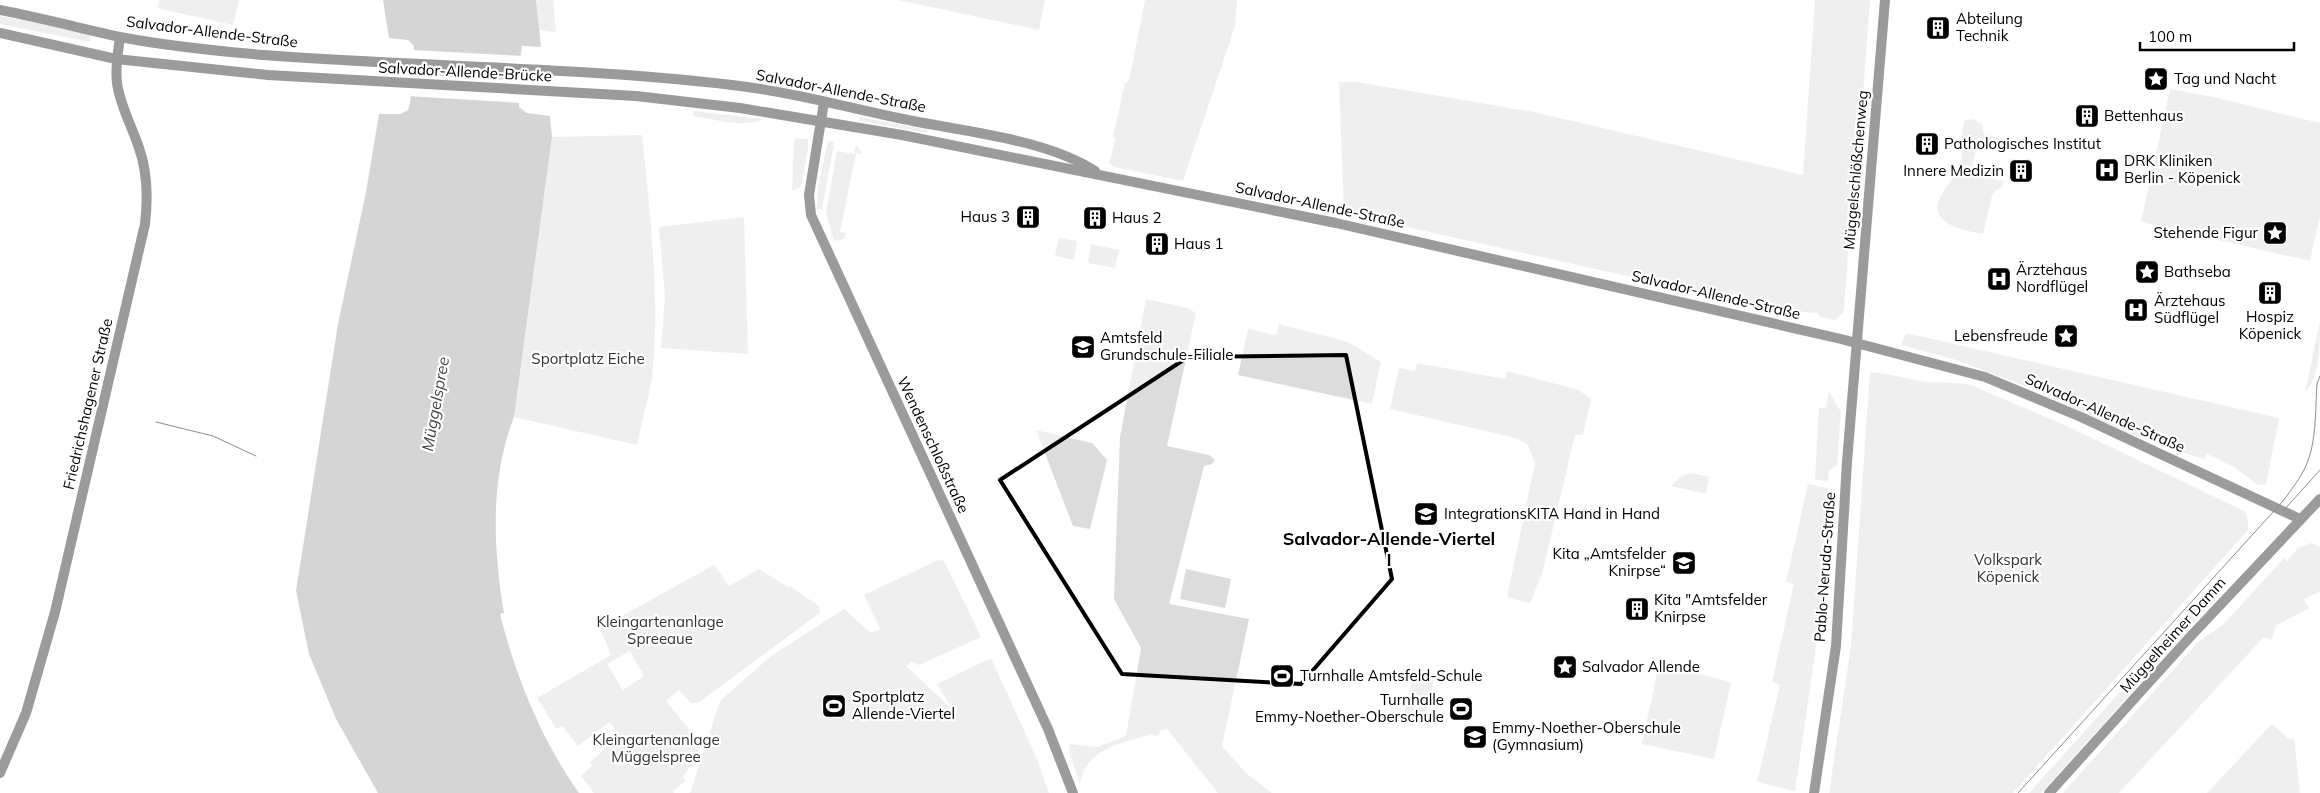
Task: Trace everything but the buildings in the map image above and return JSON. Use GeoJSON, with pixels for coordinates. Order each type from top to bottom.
{"type":"FeatureCollection","features":[{"type":"Feature","properties":{"kind":"main road","name":"Müggelschlößchenweg"},"geometry":{"type":"LineString","coordinates":[[1856,343],[1884,0]]}},
{"type":"Feature","properties":{"kind":"main road","name":"Salvador-Allende-Straße"},"geometry":{"type":"LineString","coordinates":[[0,10],[120,37],[164,44],[262,55],[364,60]]}},
{"type":"Feature","properties":{"kind":"main road"},"geometry":{"type":"LineString","coordinates":[[0,33],[116,59]]}},
{"type":"Feature","properties":{"kind":"main road","name":"Friedrichshagener Straße"},"geometry":{"type":"LineString","coordinates":[[0,773],[26,713],[55,612],[145,224],[148,190],[144,166],[119,92],[116,59],[120,37]]}},
{"type":"Feature","properties":{"kind":"main road","name":"Salvador-Allende-Brücke"},"geometry":{"type":"LineString","coordinates":[[116,59],[268,75],[566,92]]}},
{"type":"Feature","properties":{"kind":"main road","name":"Salvador-Allende-Brücke"},"geometry":{"type":"LineString","coordinates":[[364,60],[568,71]]}},
{"type":"Feature","properties":{"kind":"main road","name":"Salvador-Allende-Straße"},"geometry":{"type":"LineString","coordinates":[[568,71],[735,86],[824,102],[1015,141],[1078,160],[1100,174]]}},
{"type":"Feature","properties":{"kind":"main road","name":"Salvador-Allende-Straße"},"geometry":{"type":"LineString","coordinates":[[566,92],[636,96],[709,104],[902,135],[1344,224],[1856,343],[1985,376],[2081,417],[2300,520]]}},
{"type":"Feature","properties":{"kind":"main road","name":"Wendenschloßstraße"},"geometry":{"type":"LineString","coordinates":[[824,102],[808,195],[811,215],[1045,721],[1073,793]]}},
{"type":"Feature","properties":{"kind":"main road","name":"Pablo-Neruda-Straße"},"geometry":{"type":"LineString","coordinates":[[1814,793],[1836,646],[1856,343]]}},
{"type":"Feature","properties":{"kind":"main road","name":"Müggelheimer Damm"},"geometry":{"type":"LineString","coordinates":[[2049,793],[2320,499]]}},
{"type":"Feature","properties":{"kind":"highlighted area"},"geometry":{"type":"Polygon","coordinates":[[[1346,355],[1392,579],[1301,684],[1122,674],[1000,480],[1188,357],[1346,355]]]}},
{"type":"Feature","properties":{"kind":"green space"},"geometry":{"type":"Polygon","coordinates":[[[160,0],[239,0],[233,25],[157,8],[160,0]]]}},
{"type":"Feature","properties":{"kind":"green space"},"geometry":{"type":"Polygon","coordinates":[[[536,0],[553,0],[556,32],[539,30],[536,0]]]}},
{"type":"Feature","properties":{"kind":"green space"},"geometry":{"type":"Polygon","coordinates":[[[898,0],[1045,0],[1039,30],[898,0]]]}},
{"type":"Feature","properties":{"kind":"green space"},"geometry":{"type":"Polygon","coordinates":[[[1145,0],[1237,0],[1235,26],[1183,181],[1115,167],[1109,163],[1116,138],[1113,137],[1125,83],[1129,81],[1145,0]]]}},
{"type":"Feature","properties":{"kind":"green space"},"geometry":{"type":"Polygon","coordinates":[[[1815,0],[1870,0],[1855,202],[1851,213],[1844,308],[1843,313],[1835,320],[1821,317],[1817,313],[1780,310],[1344,213],[1339,82],[1357,82],[1534,112],[1803,175],[1815,0]]]}},
{"type":"Feature","properties":{"kind":"green space"},"geometry":{"type":"Polygon","coordinates":[[[0,16],[80,32],[91,36],[90,42],[0,24],[0,16]]]}},
{"type":"Feature","properties":{"kind":"green space"},"geometry":{"type":"Polygon","coordinates":[[[2170,89],[2213,97],[2320,123],[2320,215],[2310,261],[2141,222],[2170,89]]]}},
{"type":"Feature","properties":{"kind":"green space"},"geometry":{"type":"Polygon","coordinates":[[[694,111],[762,120],[745,123],[728,122],[693,116],[694,111]]]}},
{"type":"Feature","properties":{"kind":"green space"},"geometry":{"type":"Polygon","coordinates":[[[860,117],[928,130],[927,133],[859,121],[860,117]]]}},
{"type":"Feature","properties":{"kind":"green space"},"geometry":{"type":"Polygon","coordinates":[[[1972,119],[1982,124],[1984,134],[2003,139],[2001,147],[1977,142],[1971,175],[2004,181],[2002,187],[1995,191],[1992,196],[1983,234],[1956,227],[1942,218],[1938,212],[1938,203],[1943,192],[1961,163],[1964,121],[1972,119]]]}},
{"type":"Feature","properties":{"kind":"green space","name":"Sportplatz Eiche"},"geometry":{"type":"Polygon","coordinates":[[[642,135],[653,251],[655,338],[650,386],[637,445],[514,417],[552,137],[642,135]]]}},
{"type":"Feature","properties":{"kind":"green space"},"geometry":{"type":"Polygon","coordinates":[[[796,138],[808,139],[808,149],[801,187],[792,191],[794,141],[796,138]]]}},
{"type":"Feature","properties":{"kind":"green space"},"geometry":{"type":"Polygon","coordinates":[[[828,141],[832,141],[834,144],[822,209],[817,209],[818,188],[828,141]]]}},
{"type":"Feature","properties":{"kind":"green space"},"geometry":{"type":"Polygon","coordinates":[[[856,145],[863,154],[856,153],[840,232],[846,233],[844,239],[834,241],[826,213],[837,151],[854,154],[856,145]]]}},
{"type":"Feature","properties":{"kind":"green space"},"geometry":{"type":"Polygon","coordinates":[[[744,217],[748,354],[661,348],[665,297],[659,227],[744,217]]]}},
{"type":"Feature","properties":{"kind":"green space"},"geometry":{"type":"Polygon","coordinates":[[[1059,238],[1077,241],[1074,260],[1055,256],[1059,238]]]}},
{"type":"Feature","properties":{"kind":"green space"},"geometry":{"type":"Polygon","coordinates":[[[1091,244],[1119,250],[1115,268],[1088,263],[1091,244]]]}},
{"type":"Feature","properties":{"kind":"green space"},"geometry":{"type":"Polygon","coordinates":[[[1146,299],[1188,308],[1196,313],[1167,446],[1209,455],[1215,460],[1212,464],[1204,466],[1169,604],[1249,619],[1222,746],[1246,773],[1272,793],[1218,793],[1167,729],[1160,731],[1159,735],[1151,734],[1106,749],[1089,762],[1080,784],[1069,751],[1070,744],[1097,747],[1126,736],[1141,648],[1114,599],[1120,437],[1146,299]]]}},
{"type":"Feature","properties":{"kind":"green space"},"geometry":{"type":"Polygon","coordinates":[[[2320,321],[2316,369],[2314,378],[2305,392],[2320,321]]]}},
{"type":"Feature","properties":{"kind":"green space"},"geometry":{"type":"Polygon","coordinates":[[[1279,324],[1348,342],[1381,362],[1372,404],[1238,375],[1248,329],[1276,335],[1279,324]]]}},
{"type":"Feature","properties":{"kind":"green space"},"geometry":{"type":"Polygon","coordinates":[[[1906,333],[2279,418],[2266,484],[2258,485],[2234,467],[2207,454],[2205,459],[2165,447],[2127,432],[2052,398],[2040,389],[2025,386],[1956,360],[1901,345],[1906,333]]]}},
{"type":"Feature","properties":{"kind":"green space"},"geometry":{"type":"Polygon","coordinates":[[[1417,363],[1505,379],[1507,371],[1579,390],[1591,399],[1583,435],[1575,435],[1542,574],[1530,603],[1507,597],[1535,463],[1528,445],[1516,438],[1390,409],[1399,368],[1415,371],[1417,363]]]}},
{"type":"Feature","properties":{"kind":"green space","name":"Volkspark Köpenick"},"geometry":{"type":"Polygon","coordinates":[[[1870,372],[1928,382],[1971,385],[2067,426],[2246,512],[2248,530],[2013,793],[1829,793],[1851,646],[1870,372]]]}},
{"type":"Feature","properties":{"kind":"green space"},"geometry":{"type":"Polygon","coordinates":[[[1829,391],[1841,410],[1837,465],[1829,470],[1828,482],[1815,479],[1819,407],[1826,409],[1829,391]]]}},
{"type":"Feature","properties":{"kind":"green space"},"geometry":{"type":"Polygon","coordinates":[[[1036,430],[1092,443],[1107,460],[1090,529],[1073,526],[1036,430]]]}},
{"type":"Feature","properties":{"kind":"green space"},"geometry":{"type":"Polygon","coordinates":[[[1691,473],[1709,477],[1706,494],[1671,486],[1682,476],[1691,473]]]}},
{"type":"Feature","properties":{"kind":"green space"},"geometry":{"type":"Polygon","coordinates":[[[1808,484],[1828,488],[1815,653],[1795,791],[1757,782],[1780,685],[1772,682],[1794,584],[1786,582],[1808,484]]]}},
{"type":"Feature","properties":{"kind":"green space"},"geometry":{"type":"Polygon","coordinates":[[[2311,543],[2320,547],[2320,592],[2304,599],[2309,608],[2277,625],[2272,640],[2264,637],[2119,793],[2063,793],[2199,641],[2223,625],[2284,558],[2287,561],[2298,548],[2311,543]]]}},
{"type":"Feature","properties":{"kind":"green space","name":"Sportplatz Allende-Viertel"},"geometry":{"type":"Polygon","coordinates":[[[938,560],[944,561],[981,637],[919,665],[911,662],[906,666],[952,709],[937,684],[991,658],[1037,759],[1049,793],[690,793],[720,701],[771,656],[844,609],[871,633],[880,629],[864,595],[938,560]]]}},
{"type":"Feature","properties":{"kind":"green space"},"geometry":{"type":"Polygon","coordinates":[[[714,565],[729,586],[759,569],[788,587],[790,586],[819,606],[820,613],[698,703],[691,703],[679,690],[666,701],[701,744],[693,762],[683,777],[686,781],[673,791],[674,793],[594,793],[581,776],[592,766],[590,762],[620,736],[610,722],[578,746],[563,727],[556,728],[537,698],[611,655],[600,628],[714,565]],[[630,651],[607,664],[623,690],[644,676],[630,651]]]}},
{"type":"Feature","properties":{"kind":"green space"},"geometry":{"type":"Polygon","coordinates":[[[1186,569],[1231,579],[1225,608],[1180,599],[1186,569]]]}},
{"type":"Feature","properties":{"kind":"green space"},"geometry":{"type":"Polygon","coordinates":[[[2209,593],[2216,599],[2041,793],[2029,793],[2209,593]]]}},
{"type":"Feature","properties":{"kind":"green space"},"geometry":{"type":"Polygon","coordinates":[[[1659,664],[1731,682],[1714,759],[1642,744],[1659,664]]]}},
{"type":"Feature","properties":{"kind":"green space"},"geometry":{"type":"Polygon","coordinates":[[[1413,675],[1434,679],[1424,724],[1403,719],[1413,675]]]}},
{"type":"Feature","properties":{"kind":"green space"},"geometry":{"type":"Polygon","coordinates":[[[2272,724],[2289,739],[2294,738],[2300,793],[2207,793],[2272,724]]]}},
{"type":"Feature","properties":{"kind":"water","name":"Müggelspree"},"geometry":{"type":"Polygon","coordinates":[[[383,0],[536,0],[541,47],[522,46],[520,59],[511,59],[517,80],[510,100],[519,101],[519,107],[527,113],[550,116],[552,137],[514,417],[506,440],[497,489],[496,539],[504,613],[500,614],[513,660],[531,707],[553,752],[579,793],[378,793],[336,719],[309,654],[296,591],[338,324],[366,192],[379,114],[401,114],[408,110],[410,104],[414,46],[408,40],[389,38],[383,0]]]}},
{"type":"Feature","properties":{"kind":"pier"},"geometry":{"type":"Polygon","coordinates":[[[411,50],[523,56],[521,61],[514,61],[513,72],[519,73],[520,79],[409,73],[411,50]]]}},
{"type":"Feature","properties":{"kind":"pier"},"geometry":{"type":"Polygon","coordinates":[[[409,74],[520,81],[519,86],[513,86],[513,98],[520,98],[521,103],[407,96],[409,74]]]}},
{"type":"Feature","properties":{"kind":"tram line"},"geometry":{"type":"LineString","coordinates":[[2018,793],[2292,489],[2305,468],[2312,448],[2317,384],[2320,376]]}},
{"type":"Feature","properties":{"kind":"tram line"},"geometry":{"type":"LineString","coordinates":[[156,422],[213,436],[256,456]]}},
{"type":"Feature","properties":{"kind":"tram line"},"geometry":{"type":"LineString","coordinates":[[2284,510],[2320,470]]}},
{"type":"Feature","properties":{"kind":"place","name":"Abteilung Technik"},"geometry":{"type":"Point","coordinates":[1938,28]}},
{"type":"Feature","properties":{"kind":"place","name":"Tag und Nacht"},"geometry":{"type":"Point","coordinates":[2156,79]}},
{"type":"Feature","properties":{"kind":"place","name":"Bettenhaus"},"geometry":{"type":"Point","coordinates":[2087,116]}},
{"type":"Feature","properties":{"kind":"place","name":"Pathologisches Institut"},"geometry":{"type":"Point","coordinates":[1927,144]}},
{"type":"Feature","properties":{"kind":"place","name":"DRK Kliniken Berlin - Köpenick"},"geometry":{"type":"Point","coordinates":[2107,170]}},
{"type":"Feature","properties":{"kind":"place","name":"Innere Medizin"},"geometry":{"type":"Point","coordinates":[2021,171]}},
{"type":"Feature","properties":{"kind":"place","name":"Haus 3"},"geometry":{"type":"Point","coordinates":[1028,217]}},
{"type":"Feature","properties":{"kind":"place","name":"Haus 2"},"geometry":{"type":"Point","coordinates":[1095,218]}},
{"type":"Feature","properties":{"kind":"place","name":"Stehende Figur"},"geometry":{"type":"Point","coordinates":[2275,233]}},
{"type":"Feature","properties":{"kind":"place","name":"Haus 1"},"geometry":{"type":"Point","coordinates":[1157,244]}},
{"type":"Feature","properties":{"kind":"place","name":"Bathseba"},"geometry":{"type":"Point","coordinates":[2147,272]}},
{"type":"Feature","properties":{"kind":"place","name":"Ärztehaus Nordflügel"},"geometry":{"type":"Point","coordinates":[1999,279]}},
{"type":"Feature","properties":{"kind":"place","name":"Hospiz Köpenick"},"geometry":{"type":"Point","coordinates":[2270,293]}},
{"type":"Feature","properties":{"kind":"place","name":"Ärztehaus Südflügel"},"geometry":{"type":"Point","coordinates":[2136,310]}},
{"type":"Feature","properties":{"kind":"place","name":"Lebensfreude"},"geometry":{"type":"Point","coordinates":[2066,336]}},
{"type":"Feature","properties":{"kind":"place","name":"Amtsfeld Grundschule-Filiale"},"geometry":{"type":"Point","coordinates":[1083,347]}},
{"type":"Feature","properties":{"kind":"place","name":"IntegrationsKITA Hand in Hand"},"geometry":{"type":"Point","coordinates":[1426,514]}},
{"type":"Feature","properties":{"kind":"place","name":"Kita „Amtsfelder Knirpse“"},"geometry":{"type":"Point","coordinates":[1684,563]}},
{"type":"Feature","properties":{"kind":"place","name":"Kita \"Amtsfelder Knirpse"},"geometry":{"type":"Point","coordinates":[1637,609]}},
{"type":"Feature","properties":{"kind":"place","name":"Salvador Allende"},"geometry":{"type":"Point","coordinates":[1565,667]}},
{"type":"Feature","properties":{"kind":"place","name":"Turnhalle Amtsfeld-Schule"},"geometry":{"type":"Point","coordinates":[1282,676]}},
{"type":"Feature","properties":{"kind":"place","name":"Sportplatz Allende-Viertel"},"geometry":{"type":"Point","coordinates":[834,706]}},
{"type":"Feature","properties":{"kind":"place","name":"Turnhalle Emmy-Noether-Oberschule"},"geometry":{"type":"Point","coordinates":[1461,709]}},
{"type":"Feature","properties":{"kind":"place","name":"Emmy-Noether-Oberschule (Gymnasium)"},"geometry":{"type":"Point","coordinates":[1475,737]}},
{"type":"Feature","properties":{"kind":"district","name":"Salvador-Allende-Viertel I"},"geometry":{"type":"Point","coordinates":[1389,549]}},
{"type":"Feature","properties":{"kind":"park label","name":"Kleingartenanlage Spreeaue"},"geometry":{"type":"Point","coordinates":[660,630]}},
{"type":"Feature","properties":{"kind":"park label","name":"Kleingartenanlage Müggelspree"},"geometry":{"type":"Point","coordinates":[656,748]}}]}
